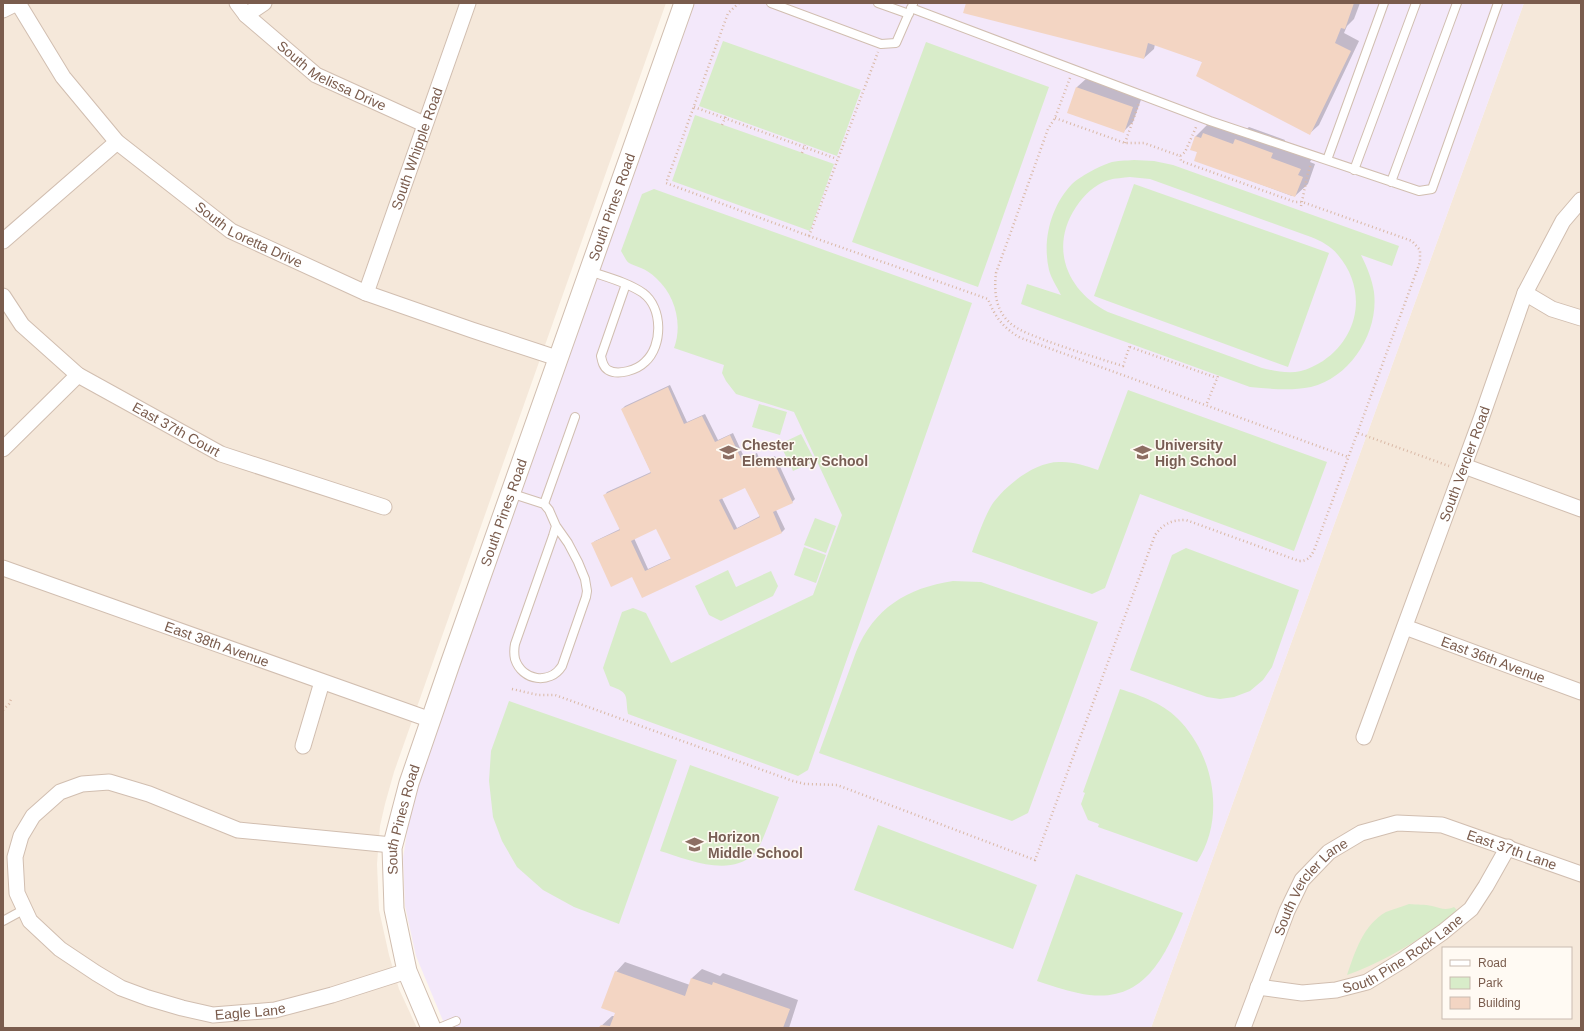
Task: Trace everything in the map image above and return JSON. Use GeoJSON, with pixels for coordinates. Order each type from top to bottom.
{"type":"FeatureCollection","features":[{"type":"Feature","properties":{"kind":"street"},"geometry":{"type":"LineString","coordinates":[[3,10],[17,3]]}},
{"type":"Feature","properties":{"kind":"street","name":"South Loretta Drive"},"geometry":{"type":"LineString","coordinates":[[17,3],[63,78],[116,142],[231,231],[366,293],[465,328],[557,358]]}},
{"type":"Feature","properties":{"kind":"street","name":"South Melissa Drive"},"geometry":{"type":"LineString","coordinates":[[237,3],[246,15],[316,75],[424,124]]}},
{"type":"Feature","properties":{"kind":"street"},"geometry":{"type":"LineString","coordinates":[[246,15],[264,3]]}},
{"type":"Feature","properties":{"kind":"street","name":"South Whipple Road"},"geometry":{"type":"LineString","coordinates":[[366,293],[424,124],[468,3]]}},
{"type":"Feature","properties":{"kind":"street","name":"South Pines Road"},"geometry":{"type":"LineString","coordinates":[[431,1028],[407,971],[394,910],[392,848],[409,783],[509,493],[684,3]]}},
{"type":"Feature","properties":{"kind":"street"},"geometry":{"type":"LineString","coordinates":[[3,241],[116,142]]}},
{"type":"Feature","properties":{"kind":"street","name":"South Vercler Road"},"geometry":{"type":"LineString","coordinates":[[1364,736],[1463,469],[1525,293],[1563,221],[1581,200]]}},
{"type":"Feature","properties":{"kind":"street"},"geometry":{"type":"LineString","coordinates":[[1525,293],[1552,308],[1581,318]]}},
{"type":"Feature","properties":{"kind":"street","name":"East 37th Court"},"geometry":{"type":"LineString","coordinates":[[3,296],[22,325],[78,374],[221,454],[384,507]]}},
{"type":"Feature","properties":{"kind":"street"},"geometry":{"type":"LineString","coordinates":[[3,449],[78,374]]}},
{"type":"Feature","properties":{"kind":"street"},"geometry":{"type":"LineString","coordinates":[[1463,469],[1581,509]]}},
{"type":"Feature","properties":{"kind":"street","name":"East 38th Avenue"},"geometry":{"type":"LineString","coordinates":[[3,568],[431,720]]}},
{"type":"Feature","properties":{"kind":"street","name":"East 36th Avenue"},"geometry":{"type":"LineString","coordinates":[[1405,626],[1581,692]]}},
{"type":"Feature","properties":{"kind":"street"},"geometry":{"type":"LineString","coordinates":[[303,746],[322,682]]}},
{"type":"Feature","properties":{"kind":"street","name":"Eagle Lane"},"geometry":{"type":"LineString","coordinates":[[392,848],[392,845],[238,830],[149,794],[109,782],[82,784],[60,792],[33,816],[21,836],[16,857],[17,893],[30,921],[60,949],[96,973],[121,988],[148,998],[213,1015],[275,1010],[332,995],[407,971]]}},
{"type":"Feature","properties":{"kind":"street","name":"South Vercler Lane"},"geometry":{"type":"LineString","coordinates":[[1243,1028],[1287,911],[1302,880],[1329,852],[1361,833],[1397,822],[1442,825]]}},
{"type":"Feature","properties":{"kind":"street","name":"East 37th Lane"},"geometry":{"type":"LineString","coordinates":[[1442,825],[1581,874]]}},
{"type":"Feature","properties":{"kind":"street","name":"South Pine Rock Lane"},"geometry":{"type":"LineString","coordinates":[[1258,987],[1302,993],[1336,990],[1367,982],[1403,960],[1443,932],[1471,909],[1508,847]]}},
{"type":"Feature","properties":{"kind":"lane"},"geometry":{"type":"LineString","coordinates":[[771,3],[881,44],[896,43],[911,8]]}},
{"type":"Feature","properties":{"kind":"lane"},"geometry":{"type":"LineString","coordinates":[[878,3],[911,8],[1210,121],[1419,191],[1432,189],[1498,3]]}},
{"type":"Feature","properties":{"kind":"lane"},"geometry":{"type":"LineString","coordinates":[[1327,160],[1384,3]]}},
{"type":"Feature","properties":{"kind":"lane"},"geometry":{"type":"LineString","coordinates":[[1354,170],[1416,3]]}},
{"type":"Feature","properties":{"kind":"lane"},"geometry":{"type":"LineString","coordinates":[[1391,182],[1457,3]]}},
{"type":"Feature","properties":{"kind":"lane"},"geometry":{"type":"LineString","coordinates":[[588,271],[626,284],[643,294],[650,300],[656,312],[658,324],[657,335],[651,354],[646,362],[639,367],[623,372],[614,372],[603,364],[601,356],[626,284]]}},
{"type":"Feature","properties":{"kind":"lane"},"geometry":{"type":"LineString","coordinates":[[544,504],[575,417]]}},
{"type":"Feature","properties":{"kind":"lane"},"geometry":{"type":"LineString","coordinates":[[509,493],[544,504],[549,510],[585,579],[587,591],[562,666],[555,674],[543,679],[538,679],[527,675],[518,666],[514,653],[515,644],[554,536],[556,526]]}},
{"type":"Feature","properties":{"kind":"lane"},"geometry":{"type":"LineString","coordinates":[[3,921],[24,909]]}},
{"type":"Feature","properties":{"kind":"lane"},"geometry":{"type":"LineString","coordinates":[[439,1028],[456,1021]]}},
{"type":"Feature","properties":{"kind":"path"},"geometry":{"type":"LineString","coordinates":[[739,3],[728,13],[666,183],[988,300],[995,316],[1002,325],[1011,333],[1021,338],[1348,457]]}},
{"type":"Feature","properties":{"kind":"path"},"geometry":{"type":"LineString","coordinates":[[809,236],[860,96],[881,44]]}},
{"type":"Feature","properties":{"kind":"path"},"geometry":{"type":"LineString","coordinates":[[1073,70],[1055,118],[1048,129],[996,273],[994,285],[996,297],[1001,310],[1008,322],[1019,329],[1037,337],[1123,366],[1130,346],[1218,377],[1207,403]]}},
{"type":"Feature","properties":{"kind":"path"},"geometry":{"type":"LineString","coordinates":[[1125,143],[1141,95]]}},
{"type":"Feature","properties":{"kind":"path"},"geometry":{"type":"LineString","coordinates":[[694,106],[837,159]]}},
{"type":"Feature","properties":{"kind":"path"},"geometry":{"type":"LineString","coordinates":[[722,125],[726,117]]}},
{"type":"Feature","properties":{"kind":"path"},"geometry":{"type":"LineString","coordinates":[[512,689],[538,695],[555,695],[793,781],[805,784],[837,785],[1035,860],[1153,543],[1160,528],[1171,521],[1186,520],[1299,561],[1309,559],[1315,548],[1358,433],[1420,262],[1420,250],[1412,241],[1302,202],[1295,202],[1182,161],[1180,156],[1144,143],[1125,143],[1055,118]]}},
{"type":"Feature","properties":{"kind":"path"},"geometry":{"type":"LineString","coordinates":[[1180,156],[1185,152],[1192,135],[1195,132]]}},
{"type":"Feature","properties":{"kind":"path"},"geometry":{"type":"LineString","coordinates":[[802,153],[805,146]]}},
{"type":"Feature","properties":{"kind":"path"},"geometry":{"type":"LineString","coordinates":[[1301,206],[1308,173],[1314,156]]}},
{"type":"Feature","properties":{"kind":"path"},"geometry":{"type":"LineString","coordinates":[[1358,433],[1463,469]]}},
{"type":"Feature","properties":{"kind":"path"},"geometry":{"type":"LineString","coordinates":[[3,710],[9,704],[12,697]]}},
{"type":"Feature","properties":{"kind":"shaded area"},"geometry":{"type":"Polygon","coordinates":[[[3,3],[666,3],[394,772],[385,804],[380,826],[377,864],[379,910],[389,955],[399,989],[417,1028],[3,1028],[3,3]]]}},
{"type":"Feature","properties":{"kind":"shaded area"},"geometry":{"type":"Polygon","coordinates":[[[693,3],[1524,3],[1151,1028],[446,1028],[416,956],[405,906],[403,858],[411,807],[420,775],[693,3]]]}},
{"type":"Feature","properties":{"kind":"shaded area"},"geometry":{"type":"Polygon","coordinates":[[[1524,3],[1581,3],[1581,1028],[1151,1028],[1524,3]]]}},
{"type":"Feature","properties":{"kind":"green space"},"geometry":{"type":"Polygon","coordinates":[[[723,41],[861,90],[837,156],[699,106],[723,41]]]}},
{"type":"Feature","properties":{"kind":"green space"},"geometry":{"type":"Polygon","coordinates":[[[926,42],[1049,87],[978,287],[852,242],[926,42]]]}},
{"type":"Feature","properties":{"kind":"green space"},"geometry":{"type":"Polygon","coordinates":[[[695,115],[834,164],[810,231],[672,181],[695,115]]]}},
{"type":"Feature","properties":{"kind":"green space"},"geometry":{"type":"Polygon","coordinates":[[[1134,160],[1154,161],[1173,165],[1399,246],[1392,266],[1361,255],[1372,282],[1374,307],[1372,322],[1367,337],[1350,363],[1338,374],[1325,382],[1311,387],[1273,389],[1250,387],[1021,304],[1027,284],[1061,295],[1049,270],[1047,259],[1048,235],[1050,224],[1059,202],[1072,184],[1084,175],[1105,164],[1134,160]],[[1130,177],[1104,182],[1090,190],[1076,207],[1068,222],[1064,238],[1063,253],[1066,267],[1082,292],[1094,303],[1108,312],[1262,368],[1286,372],[1301,371],[1323,361],[1335,351],[1345,339],[1352,325],[1356,297],[1353,282],[1347,268],[1338,255],[1329,246],[1311,237],[1150,179],[1130,177]]]}},
{"type":"Feature","properties":{"kind":"green space"},"geometry":{"type":"Polygon","coordinates":[[[1134,184],[1329,253],[1288,367],[1094,296],[1134,184]]]}},
{"type":"Feature","properties":{"kind":"green space"},"geometry":{"type":"Polygon","coordinates":[[[654,189],[972,303],[808,770],[798,776],[628,714],[624,693],[610,686],[603,668],[622,612],[633,608],[646,613],[671,663],[813,595],[842,515],[794,412],[736,394],[722,373],[724,365],[674,348],[678,329],[676,310],[668,293],[663,285],[651,274],[628,262],[621,251],[642,194],[654,189]]]}},
{"type":"Feature","properties":{"kind":"green space"},"geometry":{"type":"Polygon","coordinates":[[[1128,390],[1327,462],[1294,551],[1140,494],[1105,588],[1092,594],[972,552],[984,520],[993,503],[1006,488],[1023,475],[1033,469],[1052,462],[1080,464],[1098,470],[1128,390]]]}},
{"type":"Feature","properties":{"kind":"green space"},"geometry":{"type":"Polygon","coordinates":[[[759,404],[787,412],[780,435],[752,427],[759,404]]]}},
{"type":"Feature","properties":{"kind":"green space"},"geometry":{"type":"Polygon","coordinates":[[[801,434],[815,461],[793,471],[780,444],[801,434]]]}},
{"type":"Feature","properties":{"kind":"green space"},"geometry":{"type":"Polygon","coordinates":[[[815,518],[836,526],[826,553],[804,545],[815,518]]]}},
{"type":"Feature","properties":{"kind":"green space"},"geometry":{"type":"Polygon","coordinates":[[[804,547],[826,555],[816,583],[794,575],[804,547]]]}},
{"type":"Feature","properties":{"kind":"green space"},"geometry":{"type":"Polygon","coordinates":[[[1186,548],[1299,590],[1272,667],[1263,680],[1250,691],[1234,697],[1220,699],[1207,697],[1130,670],[1172,555],[1186,548]]]}},
{"type":"Feature","properties":{"kind":"green space"},"geometry":{"type":"Polygon","coordinates":[[[728,570],[736,587],[771,571],[778,586],[773,596],[721,621],[709,615],[695,586],[728,570]]]}},
{"type":"Feature","properties":{"kind":"green space"},"geometry":{"type":"Polygon","coordinates":[[[953,581],[981,582],[1098,622],[1028,813],[1012,821],[819,753],[856,652],[872,623],[882,612],[907,595],[936,584],[953,581]]]}},
{"type":"Feature","properties":{"kind":"green space"},"geometry":{"type":"Polygon","coordinates":[[[1120,689],[1145,698],[1168,710],[1181,722],[1193,737],[1202,753],[1212,790],[1213,809],[1211,827],[1206,845],[1197,862],[1098,827],[1099,824],[1088,820],[1081,804],[1085,793],[1083,792],[1120,689]]]}},
{"type":"Feature","properties":{"kind":"green space"},"geometry":{"type":"Polygon","coordinates":[[[509,701],[677,760],[619,924],[574,907],[543,890],[517,867],[502,841],[493,817],[489,781],[491,751],[509,701]]]}},
{"type":"Feature","properties":{"kind":"green space"},"geometry":{"type":"Polygon","coordinates":[[[690,765],[779,797],[757,849],[754,854],[744,861],[733,865],[720,866],[695,862],[660,851],[690,765]]]}},
{"type":"Feature","properties":{"kind":"green space"},"geometry":{"type":"Polygon","coordinates":[[[878,825],[1037,885],[1013,949],[854,890],[878,825]]]}},
{"type":"Feature","properties":{"kind":"green space"},"geometry":{"type":"Polygon","coordinates":[[[1076,874],[1183,913],[1158,964],[1147,977],[1134,987],[1118,993],[1100,996],[1073,992],[1037,981],[1076,874]]]}},
{"type":"Feature","properties":{"kind":"green space"},"geometry":{"type":"Polygon","coordinates":[[[1409,904],[1427,905],[1445,909],[1454,907],[1458,911],[1405,947],[1377,963],[1347,975],[1361,940],[1371,924],[1386,912],[1409,904]]]}},
{"type":"Feature","properties":{"kind":"building"},"geometry":{"type":"Polygon","coordinates":[[[966,3],[1354,3],[1345,29],[1341,28],[1335,43],[1351,51],[1310,135],[1196,76],[1202,62],[1148,43],[1144,59],[963,13],[966,3]]]}},
{"type":"Feature","properties":{"kind":"building"},"geometry":{"type":"Polygon","coordinates":[[[1076,87],[1133,107],[1124,133],[1067,113],[1076,87]]]}},
{"type":"Feature","properties":{"kind":"building"},"geometry":{"type":"Polygon","coordinates":[[[1203,133],[1233,144],[1235,139],[1273,153],[1271,158],[1301,169],[1298,175],[1303,177],[1295,197],[1194,161],[1197,152],[1190,150],[1195,136],[1201,138],[1203,133]]]}},
{"type":"Feature","properties":{"kind":"building"},"geometry":{"type":"Polygon","coordinates":[[[668,387],[684,424],[702,416],[715,442],[730,435],[742,461],[754,455],[759,465],[772,458],[793,503],[773,512],[782,533],[642,598],[632,577],[611,587],[591,543],[620,530],[603,495],[651,473],[621,409],[668,387]],[[745,488],[719,500],[734,530],[760,517],[745,488]],[[656,529],[631,541],[645,571],[671,559],[656,529]]]}},
{"type":"Feature","properties":{"kind":"building"},"geometry":{"type":"Polygon","coordinates":[[[615,971],[685,996],[691,978],[712,985],[713,982],[790,1009],[783,1028],[598,1028],[601,1025],[610,1026],[615,1013],[601,1008],[615,971]]]}},
{"type":"Feature","properties":{"kind":"place","name":"Chester Elementary School"},"geometry":{"type":"Point","coordinates":[729,453]}},
{"type":"Feature","properties":{"kind":"place","name":"University High School"},"geometry":{"type":"Point","coordinates":[1142,453]}},
{"type":"Feature","properties":{"kind":"place","name":"Horizon Middle School"},"geometry":{"type":"Point","coordinates":[695,845]}}]}
